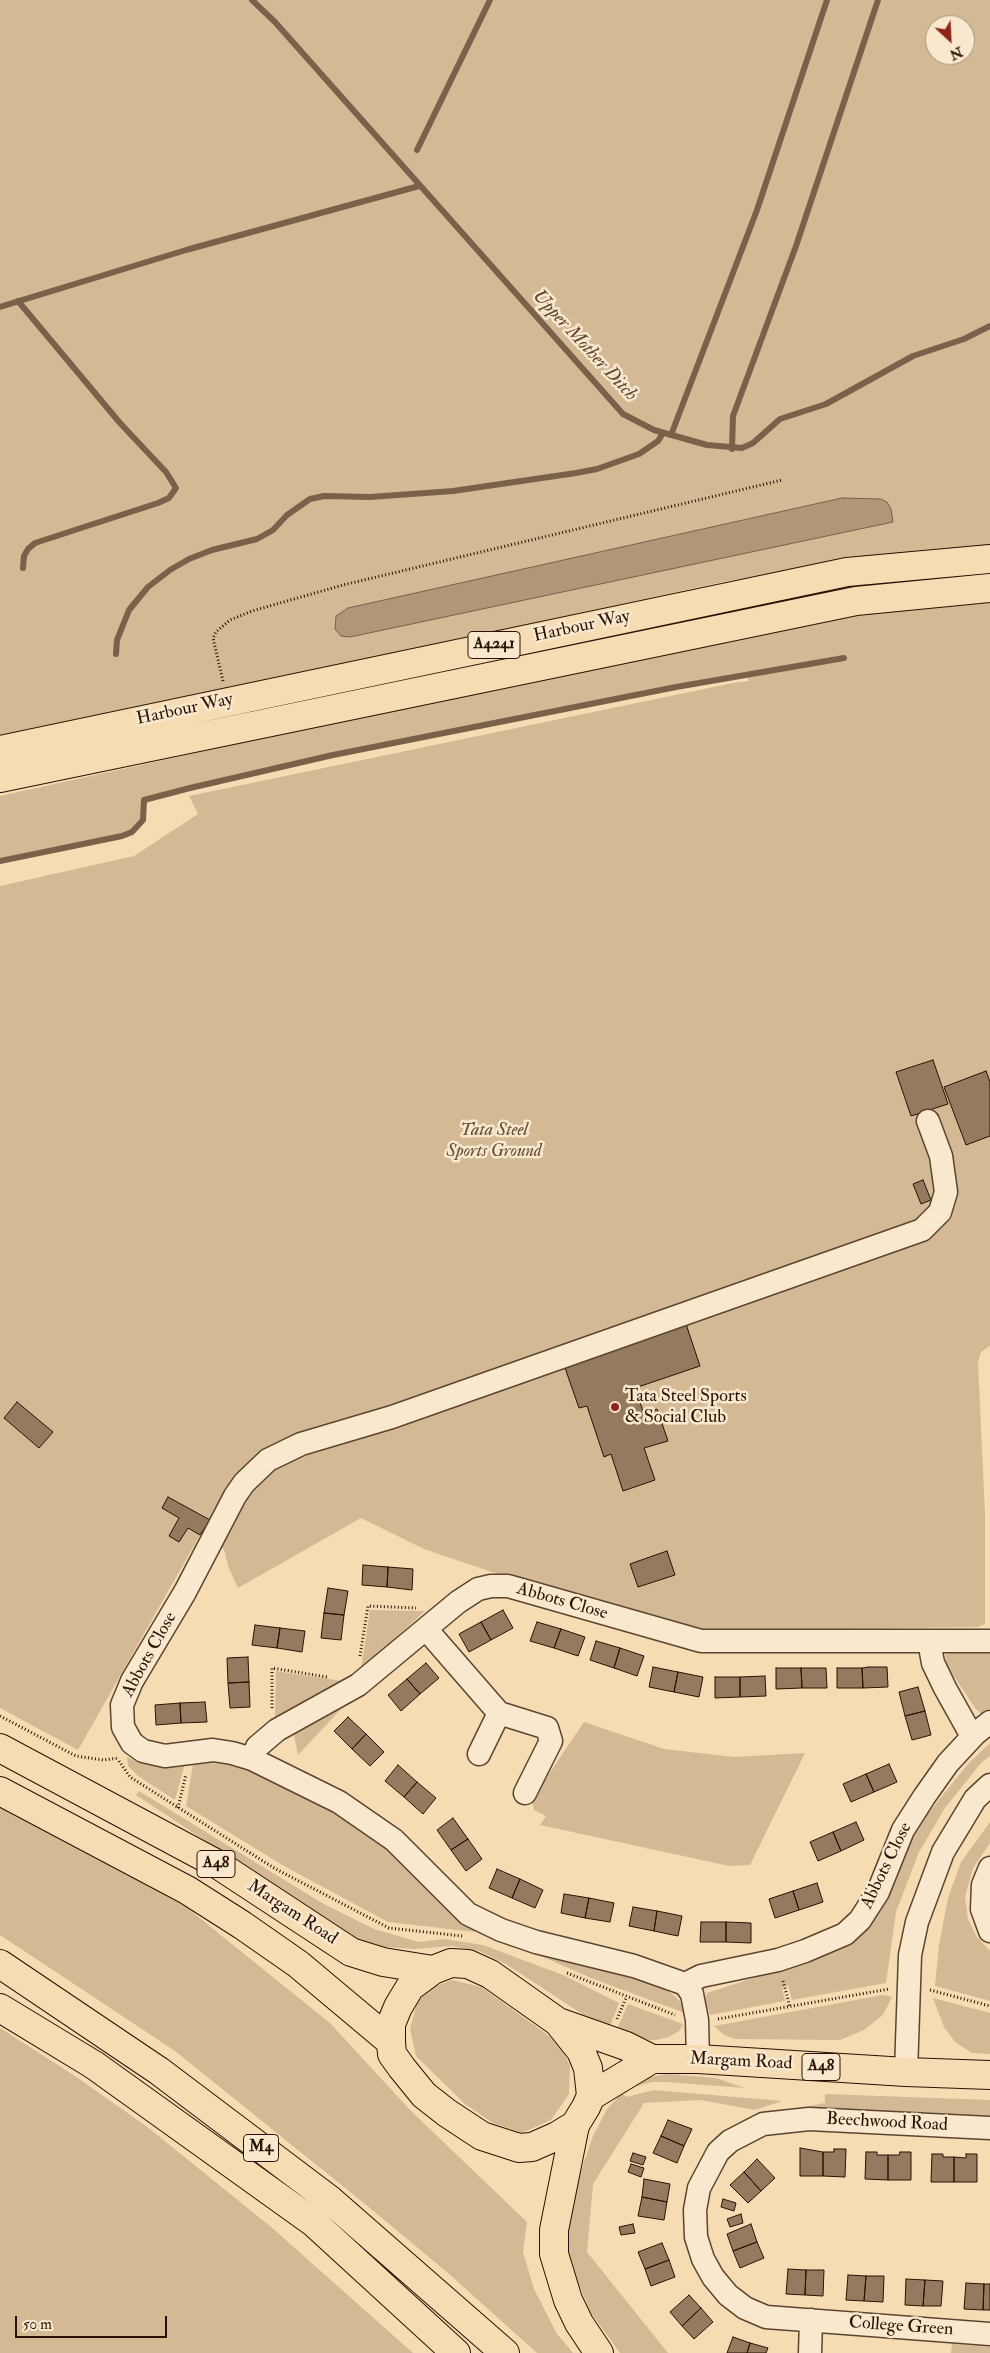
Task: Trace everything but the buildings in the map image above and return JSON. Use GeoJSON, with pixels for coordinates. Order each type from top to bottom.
{"type":"FeatureCollection","features":[{"type":"Feature","properties":{"kind":"main road","name":"Harbour Way"},"geometry":{"type":"LineString","coordinates":[[0,750],[847,572],[990,559]]}},
{"type":"Feature","properties":{"kind":"main road","name":"Harbour Way"},"geometry":{"type":"LineString","coordinates":[[0,778],[856,601],[990,588]]}},
{"type":"Feature","properties":{"kind":"main road","name":"Margam Road"},"geometry":{"type":"LineString","coordinates":[[0,1748],[217,1864],[351,1952],[383,1962],[433,1970]]}},
{"type":"Feature","properties":{"kind":"main road","name":"A48"},"geometry":{"type":"LineString","coordinates":[[0,1791],[187,1890],[242,1925],[298,1964],[391,2042]]}},
{"type":"Feature","properties":{"kind":"main road"},"geometry":{"type":"LineString","coordinates":[[574,2125],[557,2136],[532,2147],[519,2148],[482,2136],[424,2095],[392,2054],[391,2024],[410,1987],[433,1970],[451,1963],[468,1964],[490,1974],[558,2022],[581,2051],[588,2068],[591,2096],[574,2125],[554,2230],[554,2254],[572,2308],[579,2323],[599,2353]]}},
{"type":"Feature","properties":{"kind":"main road","name":"M4"},"geometry":{"type":"LineString","coordinates":[[0,1964],[159,2071],[330,2200],[505,2353]]}},
{"type":"Feature","properties":{"kind":"main road","name":"M4"},"geometry":{"type":"LineString","coordinates":[[0,2008],[94,2065],[313,2222],[456,2353]]}},
{"type":"Feature","properties":{"kind":"main road","name":"Margam Road"},"geometry":{"type":"LineString","coordinates":[[558,2022],[626,2046],[652,2059],[698,2059],[906,2072],[990,2074]]}},
{"type":"Feature","properties":{"kind":"main road"},"geometry":{"type":"LineString","coordinates":[[591,2096],[652,2059]]}},
{"type":"Feature","properties":{"kind":"street","name":"Abbots Close"},"geometry":{"type":"LineString","coordinates":[[125,1751],[122,1705],[132,1681],[185,1592],[235,1496],[268,1460],[301,1444],[392,1417],[922,1230],[940,1212],[946,1192],[943,1163],[928,1120]]}},
{"type":"Feature","properties":{"kind":"street","name":"Abbots Close"},"geometry":{"type":"LineString","coordinates":[[252,1759],[257,1747],[277,1730],[358,1685],[432,1624],[478,1590],[491,1586],[508,1586],[701,1641],[990,1641]]}},
{"type":"Feature","properties":{"kind":"street"},"geometry":{"type":"LineString","coordinates":[[432,1624],[499,1713],[547,1728],[551,1740],[525,1793]]}},
{"type":"Feature","properties":{"kind":"street","name":"Abbots Close"},"geometry":{"type":"LineString","coordinates":[[929,1641],[934,1663],[945,1688],[969,1731],[982,1728]]}},
{"type":"Feature","properties":{"kind":"street"},"geometry":{"type":"LineString","coordinates":[[479,1754],[499,1713]]}},
{"type":"Feature","properties":{"kind":"street","name":"Abbots Close"},"geometry":{"type":"LineString","coordinates":[[685,1984],[701,1976],[778,1960],[845,1934],[860,1920],[878,1892],[903,1830],[948,1762],[982,1728]]}},
{"type":"Feature","properties":{"kind":"street"},"geometry":{"type":"LineString","coordinates":[[125,1751],[143,1751],[165,1756],[213,1750],[252,1759],[339,1802],[394,1840],[468,1914],[501,1930],[536,1942],[634,1966],[685,1984],[692,1994],[697,2020],[698,2059]]}},
{"type":"Feature","properties":{"kind":"street"},"geometry":{"type":"LineString","coordinates":[[906,2072],[910,1955],[917,1922],[943,1852],[975,1799],[990,1785]]}},
{"type":"Feature","properties":{"kind":"street"},"geometry":{"type":"LineString","coordinates":[[987,1877],[982,1909],[990,1931]]}},
{"type":"Feature","properties":{"kind":"street","name":"Beechwood Road"},"geometry":{"type":"LineString","coordinates":[[812,2320],[766,2317],[745,2308],[734,2300],[713,2277],[703,2260],[696,2237],[695,2210],[699,2188],[718,2152],[730,2141],[745,2132],[763,2124],[785,2121],[810,2119],[990,2128]]}},
{"type":"Feature","properties":{"kind":"street"},"geometry":{"type":"LineString","coordinates":[[810,2353],[812,2320]]}},
{"type":"Feature","properties":{"kind":"street","name":"College Green"},"geometry":{"type":"LineString","coordinates":[[812,2320],[990,2334]]}},
{"type":"Feature","properties":{"kind":"path"},"geometry":{"type":"LineString","coordinates":[[228,701],[213,638],[216,632],[230,620],[343,585],[782,480]]}},
{"type":"Feature","properties":{"kind":"path"},"geometry":{"type":"LineString","coordinates":[[358,1685],[357,1673],[368,1606],[427,1609],[432,1624]]}},
{"type":"Feature","properties":{"kind":"path"},"geometry":{"type":"LineString","coordinates":[[277,1730],[271,1723],[272,1668],[348,1680],[358,1685]]}},
{"type":"Feature","properties":{"kind":"path"},"geometry":{"type":"LineString","coordinates":[[0,1716],[76,1756],[103,1760],[125,1751],[130,1777],[274,1868],[389,1928],[464,1936]]}},
{"type":"Feature","properties":{"kind":"path"},"geometry":{"type":"LineString","coordinates":[[178,1808],[188,1764],[188,1752]]}},
{"type":"Feature","properties":{"kind":"path"},"geometry":{"type":"LineString","coordinates":[[778,1960],[790,2007]]}},
{"type":"Feature","properties":{"kind":"path"},"geometry":{"type":"LineString","coordinates":[[564,1972],[626,1998],[684,2019],[697,2020],[790,2007],[894,1988],[931,1990],[990,2006]]}},
{"type":"Feature","properties":{"kind":"path"},"geometry":{"type":"LineString","coordinates":[[615,2024],[626,1998]]}},
{"type":"Feature","properties":{"kind":"green space"},"geometry":{"type":"Polygon","coordinates":[[[0,0],[990,0],[990,547],[922,550],[727,581],[0,739],[0,0]]]}},
{"type":"Feature","properties":{"kind":"green space","name":"Tata Steel Sports Ground"},"geometry":{"type":"Polygon","coordinates":[[[990,601],[990,1346],[981,1352],[978,1362],[985,1514],[985,1624],[978,1627],[710,1631],[489,1571],[424,1549],[361,1518],[238,1588],[228,1566],[224,1549],[200,1535],[78,1750],[0,1708],[0,886],[134,856],[198,814],[189,796],[749,681],[746,674],[676,687],[333,755],[190,788],[145,800],[143,820],[132,832],[122,836],[0,861],[0,796],[814,617],[990,601]]]}},
{"type":"Feature","properties":{"kind":"green space"},"geometry":{"type":"Polygon","coordinates":[[[370,1610],[425,1611],[361,1669],[370,1610]]]}},
{"type":"Feature","properties":{"kind":"green space"},"geometry":{"type":"Polygon","coordinates":[[[990,1649],[990,1714],[984,1716],[975,1708],[948,1667],[945,1657],[948,1651],[990,1649]]]}},
{"type":"Feature","properties":{"kind":"green space"},"geometry":{"type":"Polygon","coordinates":[[[276,1671],[342,1681],[275,1717],[276,1671]]]}},
{"type":"Feature","properties":{"kind":"green space"},"geometry":{"type":"Polygon","coordinates":[[[343,1707],[298,1755],[294,1735],[343,1707]]]}},
{"type":"Feature","properties":{"kind":"green space"},"geometry":{"type":"Polygon","coordinates":[[[584,1722],[664,1749],[734,1757],[805,1753],[750,1865],[729,1866],[540,1825],[546,1816],[534,1810],[532,1799],[584,1722]]]}},
{"type":"Feature","properties":{"kind":"green space"},"geometry":{"type":"Polygon","coordinates":[[[990,1743],[990,1756],[981,1763],[945,1808],[919,1852],[896,1912],[886,1983],[792,2000],[788,1985],[782,1988],[785,2001],[710,2015],[705,1999],[707,1993],[816,1958],[853,1943],[868,1928],[889,1897],[914,1831],[967,1765],[990,1743]]]}},
{"type":"Feature","properties":{"kind":"green space"},"geometry":{"type":"Polygon","coordinates":[[[127,1757],[139,1763],[155,1766],[185,1763],[175,1800],[138,1776],[128,1766],[127,1757]]]}},
{"type":"Feature","properties":{"kind":"green space"},"geometry":{"type":"Polygon","coordinates":[[[221,1763],[261,1774],[328,1807],[382,1845],[475,1932],[388,1922],[284,1866],[186,1806],[193,1764],[221,1763]]]}},
{"type":"Feature","properties":{"kind":"green space"},"geometry":{"type":"Polygon","coordinates":[[[139,1791],[322,1903],[374,1929],[419,1942],[444,1939],[483,1945],[563,1975],[619,2003],[608,2031],[506,1964],[479,1951],[451,1946],[414,1949],[372,1946],[345,1933],[136,1795],[139,1791]]]}},
{"type":"Feature","properties":{"kind":"green space"},"geometry":{"type":"Polygon","coordinates":[[[0,1804],[186,1907],[330,2023],[411,2111],[527,2222],[523,2252],[534,2289],[557,2334],[573,2353],[537,2353],[448,2273],[175,2051],[0,1935],[0,1804]]]}},
{"type":"Feature","properties":{"kind":"green space"},"geometry":{"type":"Polygon","coordinates":[[[990,1822],[990,1843],[973,1868],[965,1897],[968,1919],[977,1937],[990,1951],[990,2001],[935,1986],[939,1945],[948,1898],[961,1862],[990,1822]]]}},
{"type":"Feature","properties":{"kind":"green space"},"geometry":{"type":"Polygon","coordinates":[[[532,1952],[658,1985],[675,1996],[682,2004],[685,2013],[591,1978],[532,1952]]]}},
{"type":"Feature","properties":{"kind":"green space"},"geometry":{"type":"Polygon","coordinates":[[[452,1980],[481,1987],[559,2043],[570,2066],[569,2094],[551,2120],[522,2133],[493,2123],[465,2104],[416,2056],[410,2029],[417,2003],[429,1989],[452,1980]]]}},
{"type":"Feature","properties":{"kind":"green space"},"geometry":{"type":"Polygon","coordinates":[[[883,1995],[892,1997],[883,2015],[864,2030],[840,2040],[736,2039],[724,2035],[714,2026],[883,1995]]]}},
{"type":"Feature","properties":{"kind":"green space"},"geometry":{"type":"Polygon","coordinates":[[[933,1998],[990,2013],[990,2054],[972,2053],[955,2042],[944,2027],[933,1998]]]}},
{"type":"Feature","properties":{"kind":"green space"},"geometry":{"type":"Polygon","coordinates":[[[628,2004],[683,2024],[679,2031],[669,2037],[656,2040],[635,2039],[615,2034],[628,2004]]]}},
{"type":"Feature","properties":{"kind":"green space"},"geometry":{"type":"Polygon","coordinates":[[[0,2028],[75,2076],[146,2126],[270,2226],[413,2353],[0,2353],[0,2028]]]}},
{"type":"Feature","properties":{"kind":"green space"},"geometry":{"type":"Polygon","coordinates":[[[667,2074],[716,2078],[745,2088],[666,2082],[652,2082],[633,2087],[650,2077],[667,2074]]]}},
{"type":"Feature","properties":{"kind":"green space"},"geometry":{"type":"Polygon","coordinates":[[[654,2090],[782,2101],[755,2110],[700,2100],[644,2103],[593,2184],[587,2252],[668,2353],[620,2353],[591,2313],[570,2264],[566,2228],[573,2195],[593,2136],[607,2109],[622,2093],[626,2097],[654,2090]]]}},
{"type":"Feature","properties":{"kind":"green space"},"geometry":{"type":"Polygon","coordinates":[[[825,2094],[990,2100],[990,2119],[768,2114],[825,2103],[825,2094]]]}},
{"type":"Feature","properties":{"kind":"green space"},"geometry":{"type":"Polygon","coordinates":[[[952,2344],[990,2347],[990,2353],[951,2353],[952,2344]]]}},
{"type":"Feature","properties":{"kind":"shaded area"},"geometry":{"type":"Polygon","coordinates":[[[842,498],[881,499],[887,502],[891,509],[893,522],[350,637],[341,636],[335,629],[336,616],[348,608],[842,498]]]}},
{"type":"Feature","properties":{"kind":"waterway","name":"Upper Mother Ditch"},"geometry":{"type":"LineString","coordinates":[[252,0],[275,22],[623,414],[654,430],[707,445],[742,448],[753,443],[780,419],[826,404],[913,356],[964,339],[990,326]]}},
{"type":"Feature","properties":{"kind":"waterway"},"geometry":{"type":"LineString","coordinates":[[417,150],[490,0]]}},
{"type":"Feature","properties":{"kind":"waterway"},"geometry":{"type":"LineString","coordinates":[[671,435],[757,210],[827,0]]}},
{"type":"Feature","properties":{"kind":"waterway"},"geometry":{"type":"LineString","coordinates":[[732,449],[733,416],[796,246],[878,0]]}},
{"type":"Feature","properties":{"kind":"waterway"},"geometry":{"type":"LineString","coordinates":[[0,307],[186,250],[419,186]]}},
{"type":"Feature","properties":{"kind":"waterway"},"geometry":{"type":"LineString","coordinates":[[18,301],[120,423],[166,472],[176,488],[169,498],[158,503],[35,543],[24,556],[23,568]]}},
{"type":"Feature","properties":{"kind":"waterway"},"geometry":{"type":"LineString","coordinates":[[116,654],[117,640],[129,610],[148,587],[170,570],[189,559],[212,550],[257,539],[273,530],[287,515],[310,499],[324,496],[370,497],[453,491],[576,473],[597,469],[639,454],[658,441],[663,433]]}},
{"type":"Feature","properties":{"kind":"waterway"},"geometry":{"type":"LineString","coordinates":[[0,861],[122,836],[132,832],[143,820],[144,800],[190,788],[333,755],[676,687],[844,658]]}},
{"type":"Feature","properties":{"kind":"place","name":"Tata Steel Sports & Social Club"},"geometry":{"type":"Point","coordinates":[615,1407]}}]}
